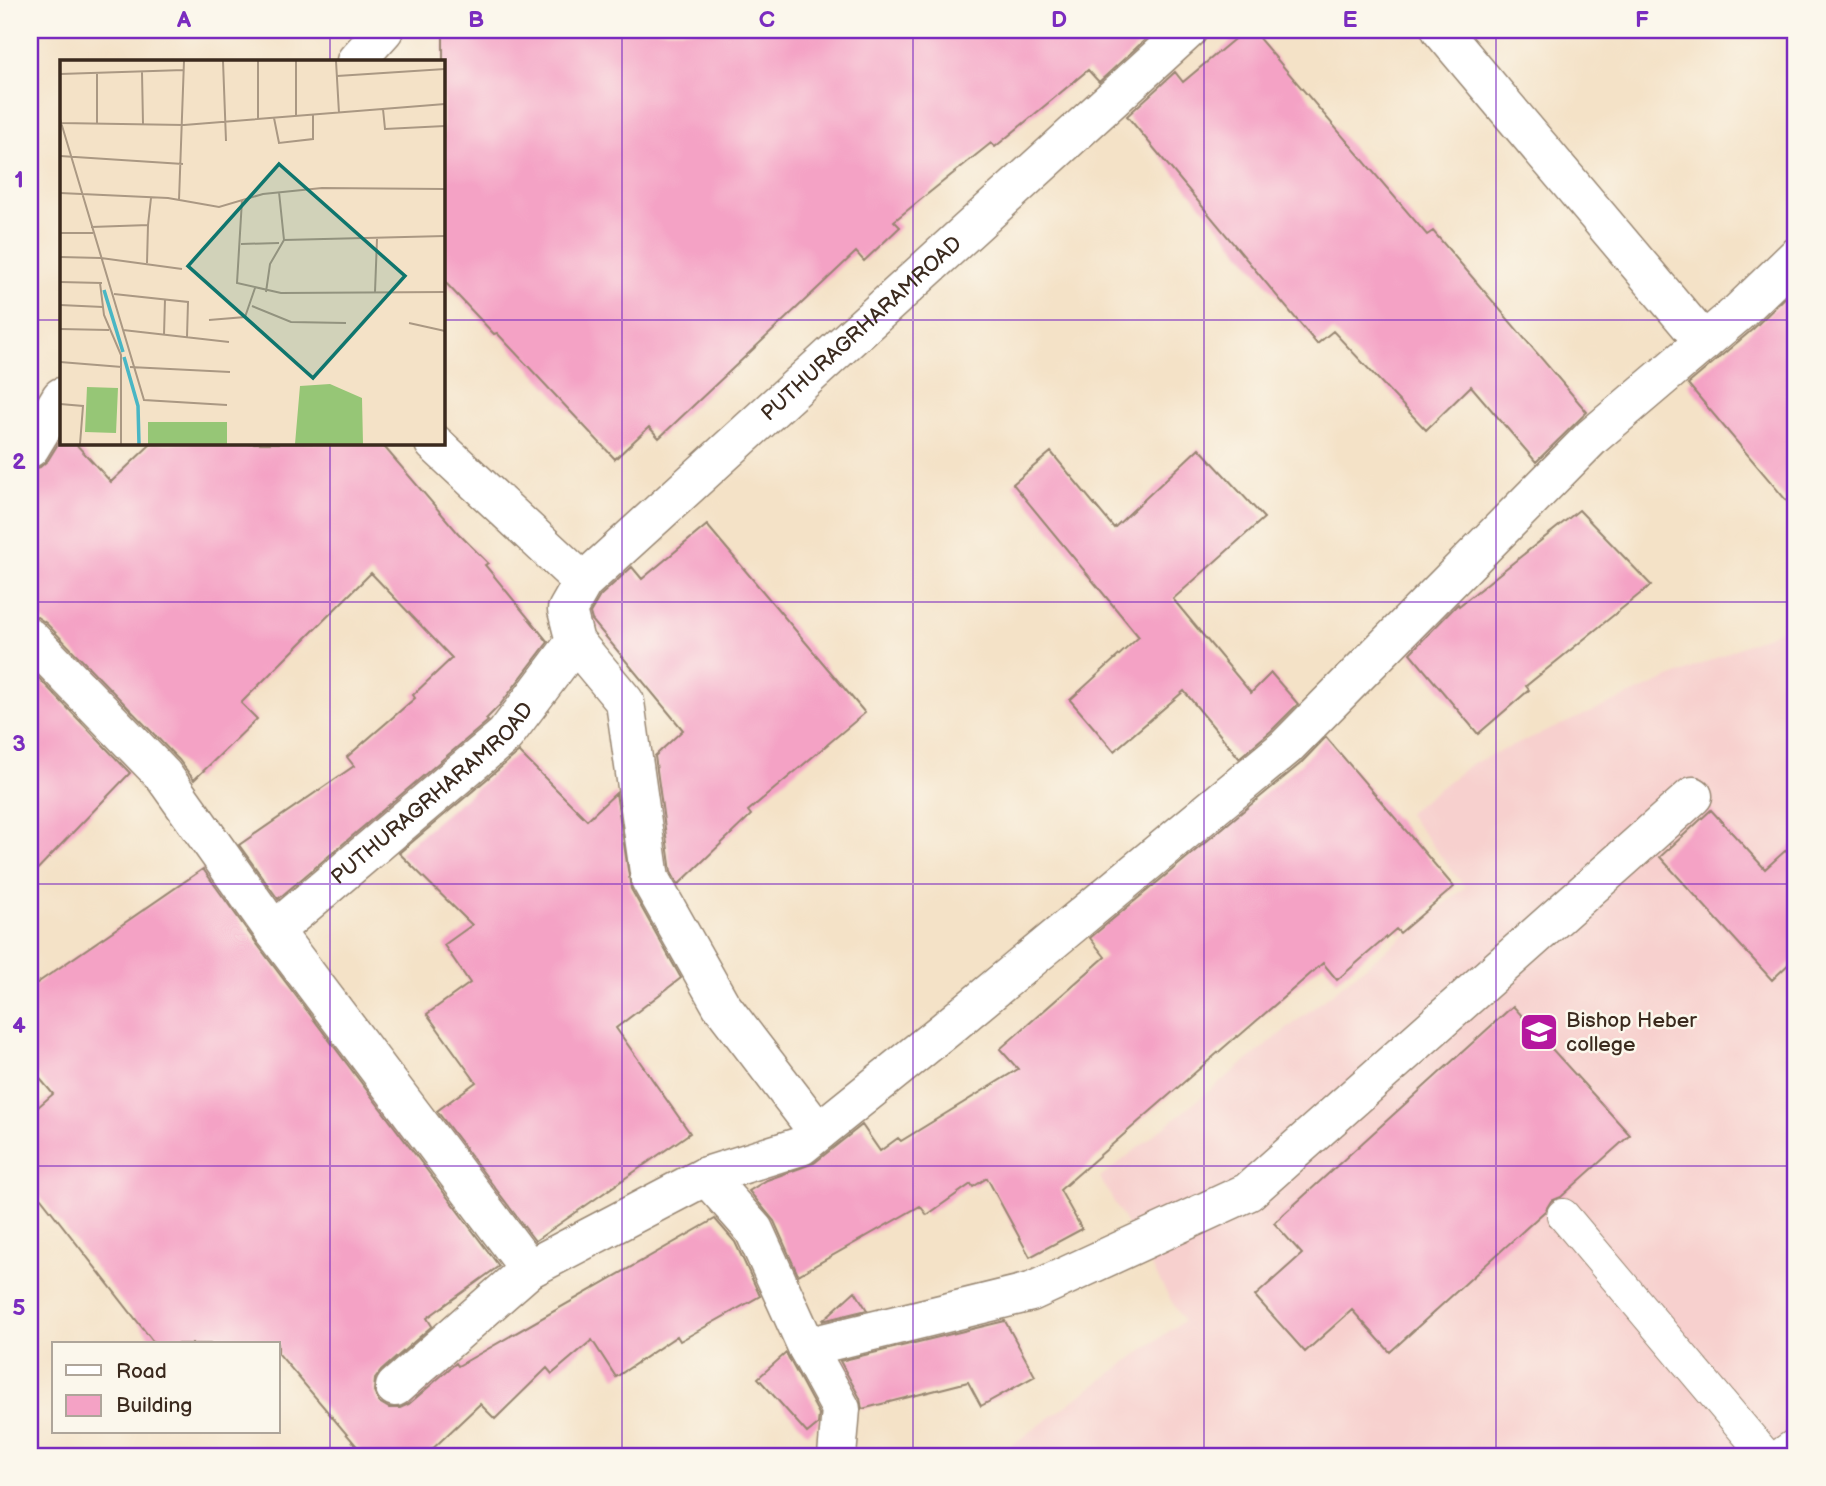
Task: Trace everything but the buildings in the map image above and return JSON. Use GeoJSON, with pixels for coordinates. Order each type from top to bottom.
{"type":"FeatureCollection","features":[{"type":"Feature","properties":{"kind":"street"},"geometry":{"type":"LineString","coordinates":[[357,60],[384,30]]}},
{"type":"Feature","properties":{"kind":"street","name":"PUTHURAGRHARAMROAD"},"geometry":{"type":"LineString","coordinates":[[818,1132],[721,1005],[650,879],[625,702],[575,642],[567,610],[583,582],[1188,30]]}},
{"type":"Feature","properties":{"kind":"street"},"geometry":{"type":"LineString","coordinates":[[1441,30],[1704,342]]}},
{"type":"Feature","properties":{"kind":"street"},"geometry":{"type":"LineString","coordinates":[[395,1387],[529,1269],[706,1176],[801,1146],[945,1030],[1286,747],[1592,437],[1739,312],[1796,257]]}},
{"type":"Feature","properties":{"kind":"street"},"geometry":{"type":"LineString","coordinates":[[30,448],[60,399]]}},
{"type":"Feature","properties":{"kind":"street"},"geometry":{"type":"LineString","coordinates":[[436,444],[583,582]]}},
{"type":"Feature","properties":{"kind":"street"},"geometry":{"type":"LineString","coordinates":[[30,638],[163,775],[274,931],[529,1269]]}},
{"type":"Feature","properties":{"kind":"street","name":"PUTHURAGRHARAMROAD"},"geometry":{"type":"LineString","coordinates":[[274,931],[505,735],[575,642]]}},
{"type":"Feature","properties":{"kind":"street"},"geometry":{"type":"LineString","coordinates":[[807,1347],[1031,1292],[1248,1192],[1693,796]]}},
{"type":"Feature","properties":{"kind":"street"},"geometry":{"type":"LineString","coordinates":[[706,1176],[754,1230],[807,1347],[841,1409],[837,1456]]}},
{"type":"Feature","properties":{"kind":"lane"},"geometry":{"type":"LineString","coordinates":[[1563,1215],[1766,1456]]}},
{"type":"Feature","properties":{"kind":"lane"},"geometry":{"type":"LineString","coordinates":[[1779,1456],[1796,1444]]}},
{"type":"Feature","properties":{"kind":"shaded area","name":"Bishop Heber college"},"geometry":{"type":"Polygon","coordinates":[[[1796,623],[1796,1456],[997,1456],[1183,1321],[1100,1178],[1465,887],[1407,813],[1471,764],[1796,623]]]}},
{"type":"Feature","properties":{"kind":"place","name":"Bishop Heber college"},"geometry":{"type":"Point","coordinates":[1539,1032]}}]}
